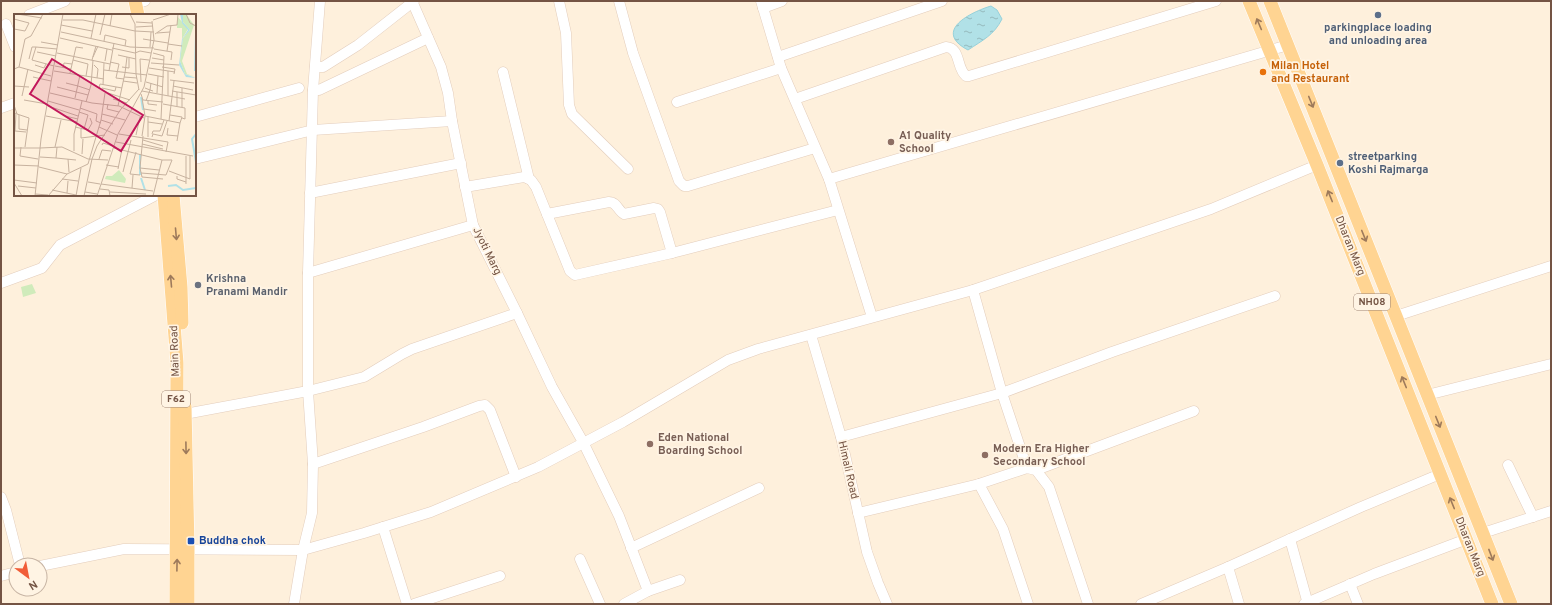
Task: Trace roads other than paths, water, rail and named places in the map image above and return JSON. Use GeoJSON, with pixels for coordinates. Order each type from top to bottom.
{"type":"FeatureCollection","features":[{"type":"Feature","properties":{"kind":"main road","name":"Dharan Marg"},"geometry":{"type":"LineString","coordinates":[[1249,1],[1317,164],[1492,604]]}},
{"type":"Feature","properties":{"kind":"main road","name":"Dharan Marg"},"geometry":{"type":"LineString","coordinates":[[1270,1],[1510,604]]}},
{"type":"Feature","properties":{"kind":"main road","name":"Main Road"},"geometry":{"type":"LineString","coordinates":[[164,196],[177,363],[183,548],[188,604]]}},
{"type":"Feature","properties":{"kind":"main road","name":"Main Road"},"geometry":{"type":"LineString","coordinates":[[173,196],[181,287],[185,414],[183,548],[176,604]]}},
{"type":"Feature","properties":{"kind":"street"},"geometry":{"type":"LineString","coordinates":[[32,14],[65,1]]}},
{"type":"Feature","properties":{"kind":"street"},"geometry":{"type":"LineString","coordinates":[[294,604],[303,550],[312,513],[313,464],[308,391],[308,273],[313,90],[320,1]]}},
{"type":"Feature","properties":{"kind":"street"},"geometry":{"type":"LineString","coordinates":[[315,68],[323,67],[358,45],[413,1]]}},
{"type":"Feature","properties":{"kind":"street","name":"Jyoti Marg"},"geometry":{"type":"LineString","coordinates":[[413,1],[441,67],[448,94],[473,225],[518,313],[552,387],[583,442],[619,516],[648,591]]}},
{"type":"Feature","properties":{"kind":"street"},"geometry":{"type":"LineString","coordinates":[[560,1],[566,33],[569,105],[572,114],[628,169]]}},
{"type":"Feature","properties":{"kind":"street"},"geometry":{"type":"LineString","coordinates":[[619,1],[633,53],[681,184],[688,186],[815,148]]}},
{"type":"Feature","properties":{"kind":"street"},"geometry":{"type":"LineString","coordinates":[[782,1],[762,5],[781,68],[829,179],[872,317]]}},
{"type":"Feature","properties":{"kind":"street"},"geometry":{"type":"LineString","coordinates":[[778,57],[942,1]]}},
{"type":"Feature","properties":{"kind":"street"},"geometry":{"type":"LineString","coordinates":[[795,99],[946,47],[951,47],[954,50],[962,72],[966,76],[970,76],[1216,1]]}},
{"type":"Feature","properties":{"kind":"street"},"geometry":{"type":"LineString","coordinates":[[7,23],[14,45]]}},
{"type":"Feature","properties":{"kind":"street"},"geometry":{"type":"LineString","coordinates":[[313,90],[319,90],[428,38]]}},
{"type":"Feature","properties":{"kind":"street"},"geometry":{"type":"LineString","coordinates":[[829,179],[1288,45]]}},
{"type":"Feature","properties":{"kind":"street"},"geometry":{"type":"LineString","coordinates":[[677,102],[781,68]]}},
{"type":"Feature","properties":{"kind":"street"},"geometry":{"type":"LineString","coordinates":[[503,72],[529,179],[536,187],[567,265],[573,274],[672,253],[838,210]]}},
{"type":"Feature","properties":{"kind":"street"},"geometry":{"type":"LineString","coordinates":[[196,117],[299,88]]}},
{"type":"Feature","properties":{"kind":"street"},"geometry":{"type":"LineString","coordinates":[[1,108],[14,103]]}},
{"type":"Feature","properties":{"kind":"street"},"geometry":{"type":"LineString","coordinates":[[196,159],[313,130],[452,120]]}},
{"type":"Feature","properties":{"kind":"street"},"geometry":{"type":"LineString","coordinates":[[310,193],[461,164]]}},
{"type":"Feature","properties":{"kind":"street"},"geometry":{"type":"LineString","coordinates":[[48,564],[124,549],[183,548],[303,550],[431,512],[538,468],[583,442],[623,422],[728,360],[758,349],[973,290],[1211,209],[1317,164]]}},
{"type":"Feature","properties":{"kind":"street"},"geometry":{"type":"LineString","coordinates":[[465,187],[524,177],[529,179]]}},
{"type":"Feature","properties":{"kind":"street"},"geometry":{"type":"LineString","coordinates":[[1,283],[42,268],[60,245],[154,196]]}},
{"type":"Feature","properties":{"kind":"street"},"geometry":{"type":"LineString","coordinates":[[547,214],[609,202],[614,203],[620,212],[624,214],[654,208],[658,209],[672,253]]}},
{"type":"Feature","properties":{"kind":"street"},"geometry":{"type":"LineString","coordinates":[[308,273],[473,225]]}},
{"type":"Feature","properties":{"kind":"street"},"geometry":{"type":"LineString","coordinates":[[1396,316],[1551,266]]}},
{"type":"Feature","properties":{"kind":"street"},"geometry":{"type":"LineString","coordinates":[[973,290],[1002,392],[1032,469],[1049,487],[1088,604]]}},
{"type":"Feature","properties":{"kind":"street"},"geometry":{"type":"LineString","coordinates":[[841,437],[1002,392],[1112,352],[1275,296]]}},
{"type":"Feature","properties":{"kind":"street"},"geometry":{"type":"LineString","coordinates":[[185,414],[308,391],[364,377],[412,349],[518,313]]}},
{"type":"Feature","properties":{"kind":"street","name":"Himali Road"},"geometry":{"type":"LineString","coordinates":[[811,335],[841,437],[867,552],[887,604]]}},
{"type":"Feature","properties":{"kind":"street"},"geometry":{"type":"LineString","coordinates":[[1427,395],[1551,364]]}},
{"type":"Feature","properties":{"kind":"street"},"geometry":{"type":"LineString","coordinates":[[313,464],[423,428],[484,405],[490,410],[516,477]]}},
{"type":"Feature","properties":{"kind":"street"},"geometry":{"type":"LineString","coordinates":[[858,513],[980,484],[1032,469],[1194,411]]}},
{"type":"Feature","properties":{"kind":"street"},"geometry":{"type":"LineString","coordinates":[[1508,465],[1533,517]]}},
{"type":"Feature","properties":{"kind":"street"},"geometry":{"type":"LineString","coordinates":[[1141,604],[1228,567],[1361,507],[1440,474]]}},
{"type":"Feature","properties":{"kind":"street"},"geometry":{"type":"LineString","coordinates":[[980,484],[1003,529],[1028,604]]}},
{"type":"Feature","properties":{"kind":"street"},"geometry":{"type":"LineString","coordinates":[[631,548],[759,488]]}},
{"type":"Feature","properties":{"kind":"street"},"geometry":{"type":"LineString","coordinates":[[1,497],[6,510],[18,557]]}},
{"type":"Feature","properties":{"kind":"street"},"geometry":{"type":"LineString","coordinates":[[1483,534],[1551,511]]}},
{"type":"Feature","properties":{"kind":"street"},"geometry":{"type":"LineString","coordinates":[[383,527],[407,604]]}},
{"type":"Feature","properties":{"kind":"street"},"geometry":{"type":"LineString","coordinates":[[1290,539],[1306,603],[1350,584],[1467,539]]}},
{"type":"Feature","properties":{"kind":"street"},"geometry":{"type":"LineString","coordinates":[[580,559],[600,604]]}},
{"type":"Feature","properties":{"kind":"street"},"geometry":{"type":"LineString","coordinates":[[1228,567],[1239,604]]}},
{"type":"Feature","properties":{"kind":"street"},"geometry":{"type":"LineString","coordinates":[[414,604],[500,576]]}},
{"type":"Feature","properties":{"kind":"street"},"geometry":{"type":"LineString","coordinates":[[624,604],[648,591],[680,580]]}},
{"type":"Feature","properties":{"kind":"street"},"geometry":{"type":"LineString","coordinates":[[1350,584],[1358,604]]}},
{"type":"Feature","properties":{"kind":"water"},"geometry":{"type":"Polygon","coordinates":[[[991,6],[997,10],[1002,19],[999,25],[992,33],[968,50],[958,43],[954,36],[954,29],[958,23],[965,18],[991,6]]]}},
{"type":"Feature","properties":{"kind":"place","name":"parkingplace loading and unloading area"},"geometry":{"type":"Point","coordinates":[1378,15]}},
{"type":"Feature","properties":{"kind":"place","name":"Milan Hotel and Restaurant"},"geometry":{"type":"Point","coordinates":[1263,72]}},
{"type":"Feature","properties":{"kind":"place","name":"A1 Quality School"},"geometry":{"type":"Point","coordinates":[891,142]}},
{"type":"Feature","properties":{"kind":"place","name":"streetparking Koshi Rajmarga"},"geometry":{"type":"Point","coordinates":[1340,163]}},
{"type":"Feature","properties":{"kind":"place","name":"Krishna Pranami Mandir"},"geometry":{"type":"Point","coordinates":[198,285]}},
{"type":"Feature","properties":{"kind":"place","name":"Eden National Boarding School"},"geometry":{"type":"Point","coordinates":[650,444]}},
{"type":"Feature","properties":{"kind":"place","name":"Modern Era Higher Secondary School"},"geometry":{"type":"Point","coordinates":[985,455]}},
{"type":"Feature","properties":{"kind":"place","name":"Buddha chok"},"geometry":{"type":"Point","coordinates":[191,541]}}]}
